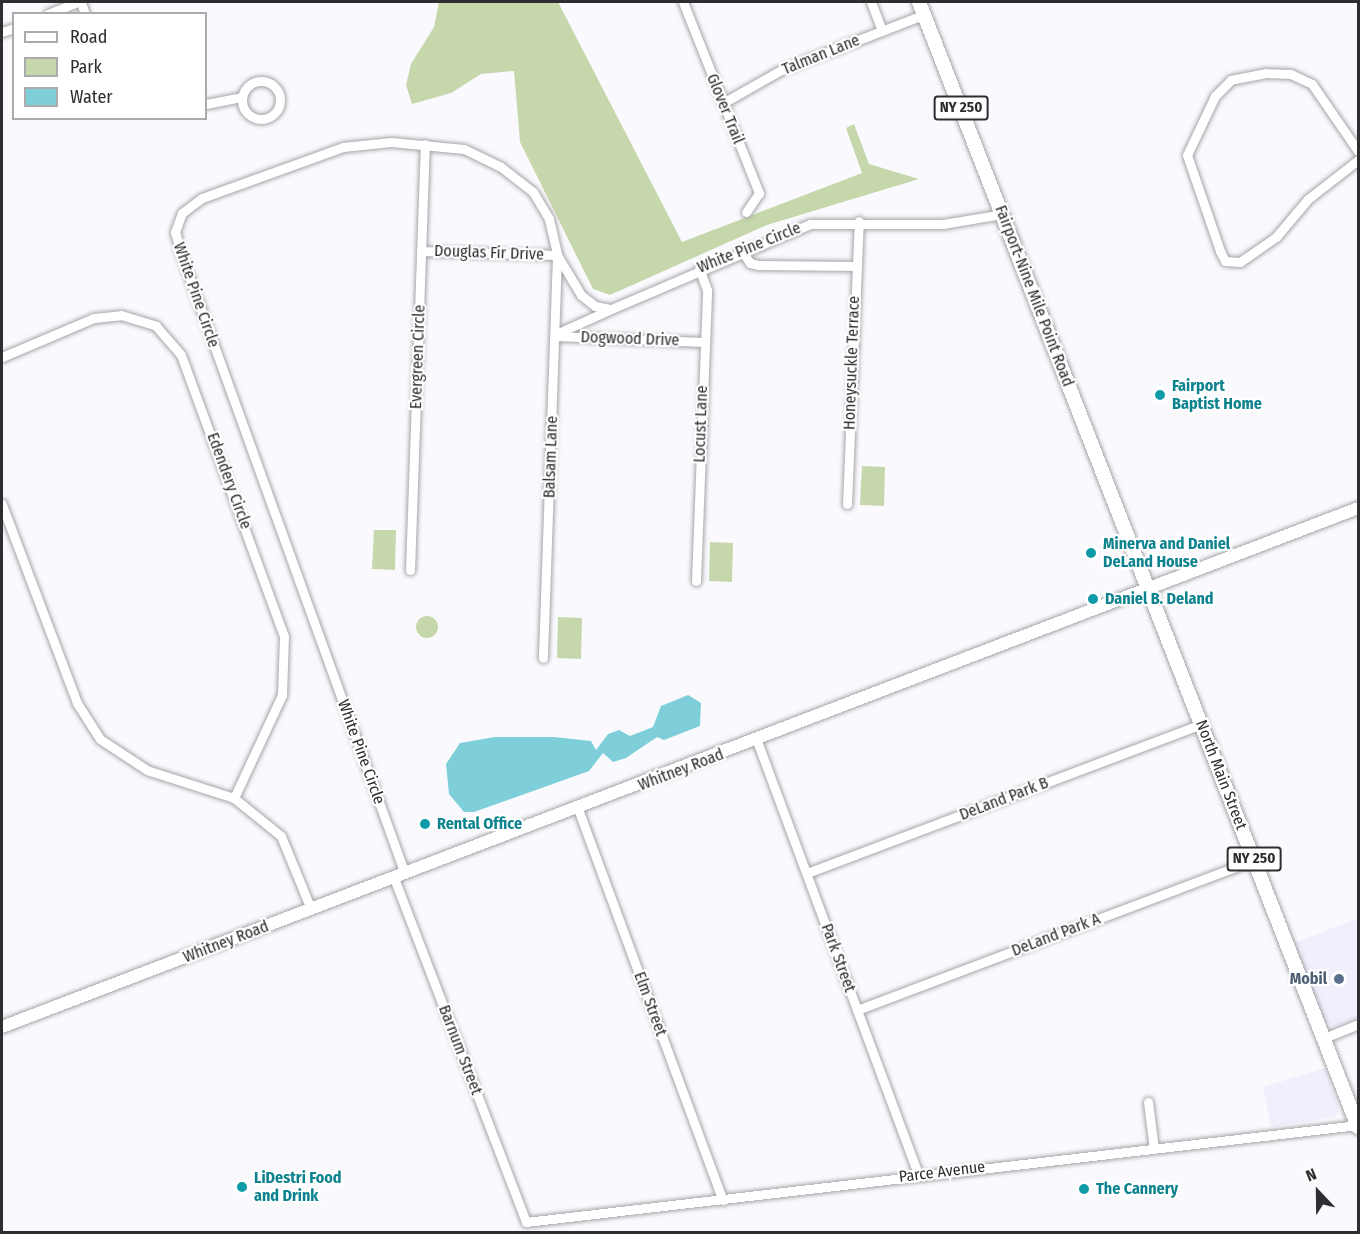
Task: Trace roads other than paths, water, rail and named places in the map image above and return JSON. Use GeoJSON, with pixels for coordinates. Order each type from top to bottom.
{"type":"FeatureCollection","features":[{"type":"Feature","properties":{"kind":"main road","name":"Fairport-Nine Mile Point Road"},"geometry":{"type":"LineString","coordinates":[[921,8],[1149,590]]}},
{"type":"Feature","properties":{"kind":"main road","name":"Whitney Road"},"geometry":{"type":"LineString","coordinates":[[2,1027],[757,741],[1359,508]]}},
{"type":"Feature","properties":{"kind":"main road","name":"North Main Street"},"geometry":{"type":"LineString","coordinates":[[1149,590],[1358,1126]]}},
{"type":"Feature","properties":{"kind":"street"},"geometry":{"type":"LineString","coordinates":[[53,12],[79,2]]}},
{"type":"Feature","properties":{"kind":"street","name":"Glover Trail"},"geometry":{"type":"LineString","coordinates":[[683,2],[759,193],[746,212]]}},
{"type":"Feature","properties":{"kind":"street"},"geometry":{"type":"LineString","coordinates":[[871,2],[882,31]]}},
{"type":"Feature","properties":{"kind":"street","name":"Talman Lane"},"geometry":{"type":"LineString","coordinates":[[723,103],[781,70],[882,31],[921,8]]}},
{"type":"Feature","properties":{"kind":"street"},"geometry":{"type":"LineString","coordinates":[[1359,151],[1312,84],[1291,74],[1266,73],[1231,80],[1215,96],[1187,155],[1220,251],[1225,261],[1240,262],[1276,237],[1308,199],[1359,160]]}},
{"type":"Feature","properties":{"kind":"street"},"geometry":{"type":"LineString","coordinates":[[207,104],[242,97],[259,81],[276,87],[280,99],[276,111],[260,119],[248,114],[242,97]]}},
{"type":"Feature","properties":{"kind":"street","name":"White Pine Circle"},"geometry":{"type":"LineString","coordinates":[[400,876],[175,232],[182,213],[194,202],[320,154],[366,143],[425,144],[474,153],[526,184],[549,219],[557,255],[588,302],[611,309]]}},
{"type":"Feature","properties":{"kind":"street","name":"Evergreen Circle"},"geometry":{"type":"LineString","coordinates":[[410,570],[425,144]]}},
{"type":"Feature","properties":{"kind":"street","name":"White Pine Circle"},"geometry":{"type":"LineString","coordinates":[[555,335],[699,268],[810,224],[859,221],[932,225],[1003,214]]}},
{"type":"Feature","properties":{"kind":"street","name":"Honeysuckle Terrace"},"geometry":{"type":"LineString","coordinates":[[847,504],[859,221]]}},
{"type":"Feature","properties":{"kind":"street"},"geometry":{"type":"LineString","coordinates":[[741,250],[750,263],[759,265],[856,266]]}},
{"type":"Feature","properties":{"kind":"street","name":"Douglas Fir Drive"},"geometry":{"type":"LineString","coordinates":[[422,251],[557,255]]}},
{"type":"Feature","properties":{"kind":"street","name":"Balsam Lane"},"geometry":{"type":"LineString","coordinates":[[543,658],[557,255]]}},
{"type":"Feature","properties":{"kind":"street","name":"Locust Lane"},"geometry":{"type":"LineString","coordinates":[[696,581],[707,290],[699,268]]}},
{"type":"Feature","properties":{"kind":"street","name":"Edendery Circle"},"geometry":{"type":"LineString","coordinates":[[2,357],[94,318],[121,315],[156,326],[182,355],[284,636],[282,695],[234,798]]}},
{"type":"Feature","properties":{"kind":"street","name":"Dogwood Drive"},"geometry":{"type":"LineString","coordinates":[[555,335],[704,342]]}},
{"type":"Feature","properties":{"kind":"street"},"geometry":{"type":"LineString","coordinates":[[2,504],[92,728],[132,764],[234,798],[281,836],[311,909]]}},
{"type":"Feature","properties":{"kind":"street","name":"DeLand Park B"},"geometry":{"type":"LineString","coordinates":[[807,873],[1201,724]]}},
{"type":"Feature","properties":{"kind":"street","name":"Park Street"},"geometry":{"type":"LineString","coordinates":[[757,741],[918,1175]]}},
{"type":"Feature","properties":{"kind":"street","name":"Elm Street"},"geometry":{"type":"LineString","coordinates":[[578,809],[723,1200]]}},
{"type":"Feature","properties":{"kind":"street","name":"DeLand Park A"},"geometry":{"type":"LineString","coordinates":[[857,1010],[1254,860]]}},
{"type":"Feature","properties":{"kind":"street","name":"Barnum Street"},"geometry":{"type":"LineString","coordinates":[[400,876],[526,1222]]}},
{"type":"Feature","properties":{"kind":"street"},"geometry":{"type":"LineString","coordinates":[[1324,1038],[1359,1024]]}},
{"type":"Feature","properties":{"kind":"street"},"geometry":{"type":"LineString","coordinates":[[1148,1102],[1154,1149]]}},
{"type":"Feature","properties":{"kind":"street","name":"Parce Avenue"},"geometry":{"type":"LineString","coordinates":[[526,1222],[1358,1126]]}},
{"type":"Feature","properties":{"kind":"water"},"geometry":{"type":"Polygon","coordinates":[[[688,695],[701,703],[700,726],[664,740],[657,737],[626,758],[613,762],[603,753],[589,771],[474,812],[464,812],[449,794],[446,764],[460,743],[495,737],[554,737],[591,741],[596,750],[608,734],[619,730],[630,736],[653,727],[661,706],[688,695]]]}},
{"type":"Feature","properties":{"kind":"place","name":"Fairport Baptist Home"},"geometry":{"type":"Point","coordinates":[1160,395]}},
{"type":"Feature","properties":{"kind":"place","name":"Minerva and Daniel DeLand House"},"geometry":{"type":"Point","coordinates":[1091,553]}},
{"type":"Feature","properties":{"kind":"place","name":"Daniel B. Deland"},"geometry":{"type":"Point","coordinates":[1093,599]}},
{"type":"Feature","properties":{"kind":"place","name":"Rental Office"},"geometry":{"type":"Point","coordinates":[425,824]}},
{"type":"Feature","properties":{"kind":"place","name":"Mobil"},"geometry":{"type":"Point","coordinates":[1339,979]}},
{"type":"Feature","properties":{"kind":"place","name":"LiDestri Food and Drink"},"geometry":{"type":"Point","coordinates":[242,1187]}},
{"type":"Feature","properties":{"kind":"place","name":"The Cannery"},"geometry":{"type":"Point","coordinates":[1084,1189]}}]}
